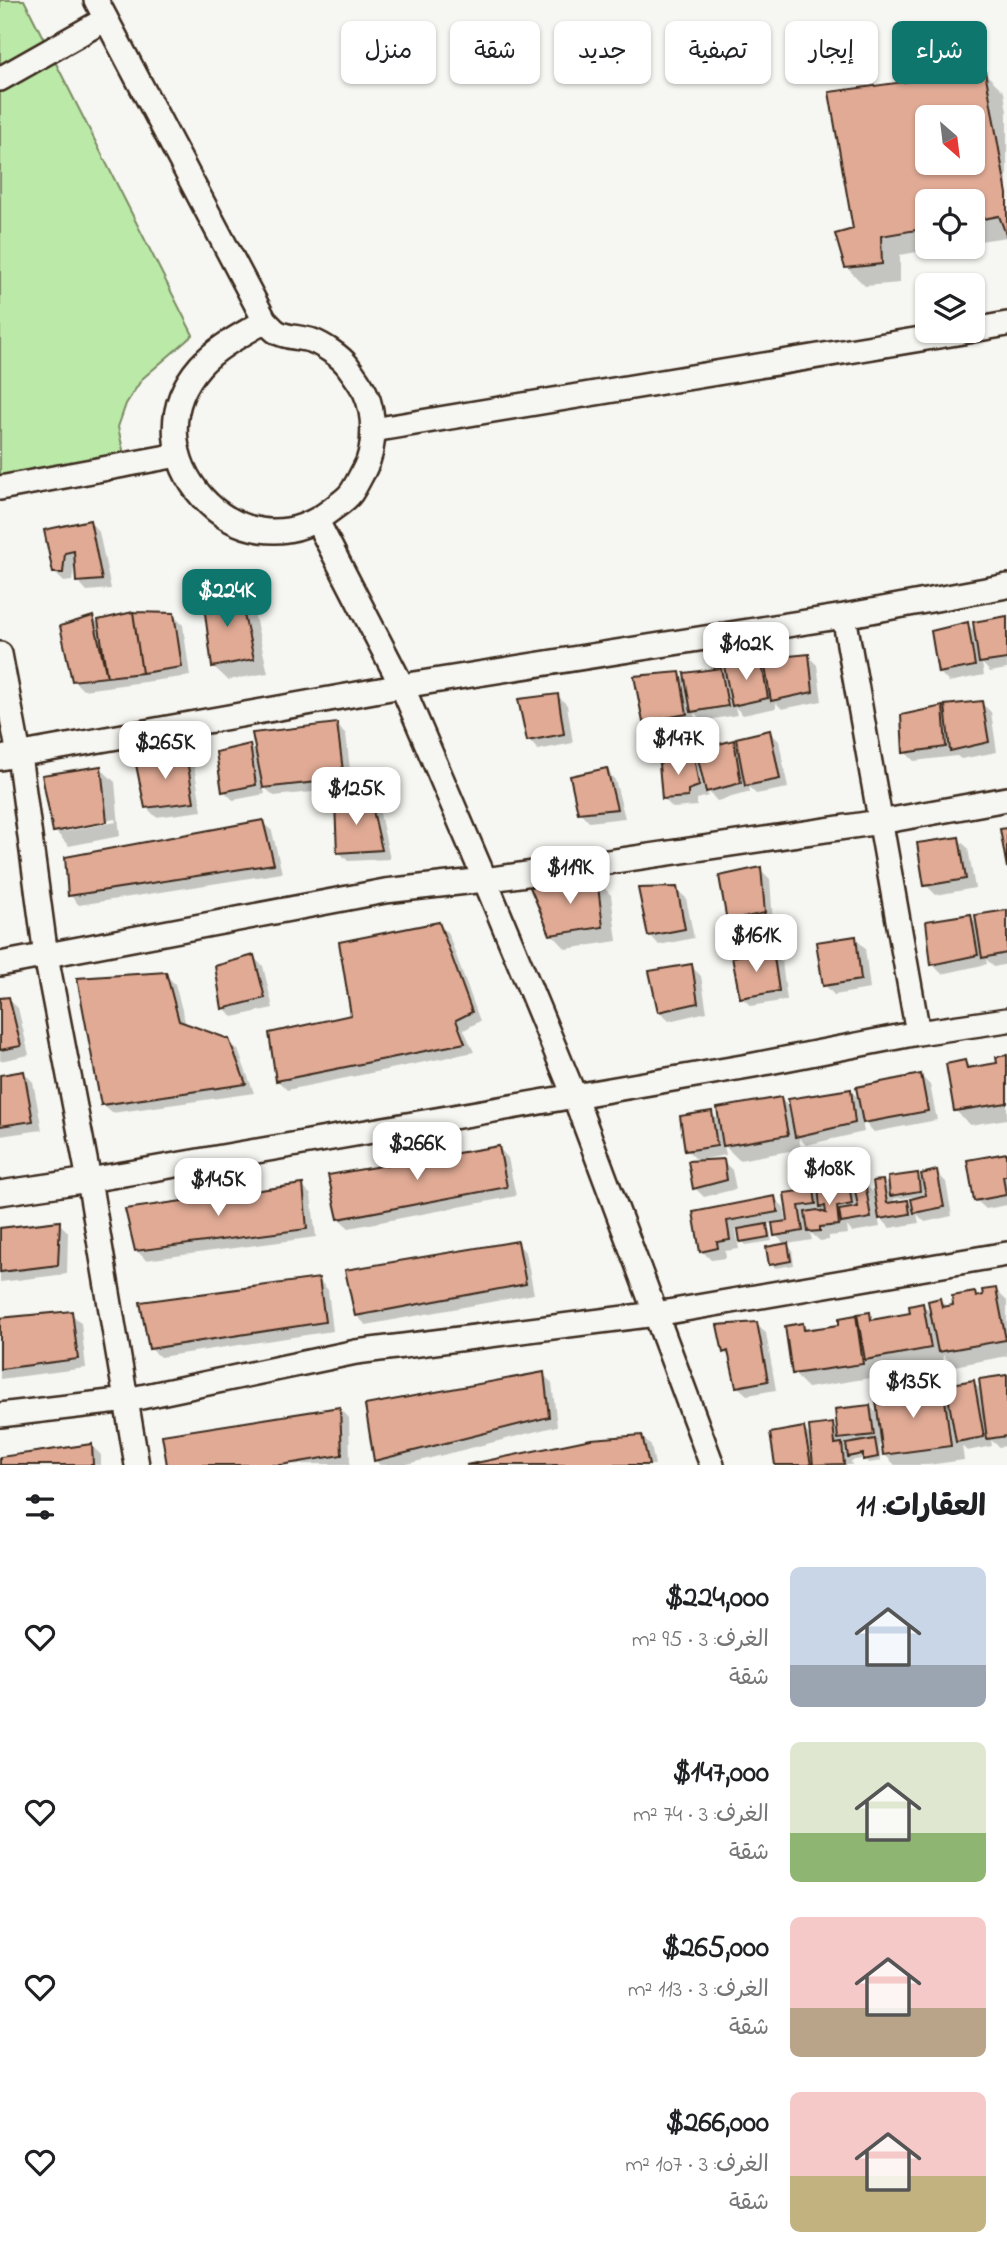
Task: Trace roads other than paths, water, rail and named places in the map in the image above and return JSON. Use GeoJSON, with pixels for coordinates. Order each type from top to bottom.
{"type":"FeatureCollection","features":[{"type":"Feature","properties":{"kind":"street"},"geometry":{"type":"LineString","coordinates":[[0,79],[101,10],[265,321],[278,333],[314,341],[345,362],[366,393],[373,430],[368,464],[351,494],[317,521],[296,528],[266,531],[237,524],[212,509],[192,487],[178,455],[175,436],[177,411],[186,387],[200,366],[219,350],[265,321]]}},
{"type":"Feature","properties":{"kind":"street"},"geometry":{"type":"LineString","coordinates":[[985,328],[1007,324]]}},
{"type":"Feature","properties":{"kind":"street"},"geometry":{"type":"LineString","coordinates":[[373,430],[915,339]]}},
{"type":"Feature","properties":{"kind":"street"},"geometry":{"type":"LineString","coordinates":[[0,488],[178,455]]}},
{"type":"Feature","properties":{"kind":"street"},"geometry":{"type":"LineString","coordinates":[[317,521],[402,686],[485,880],[574,1095],[712,1465]]}},
{"type":"Feature","properties":{"kind":"street"},"geometry":{"type":"LineString","coordinates":[[10,757],[402,686],[844,616],[1007,586]]}},
{"type":"Feature","properties":{"kind":"street"},"geometry":{"type":"LineString","coordinates":[[844,616],[918,1033]]}},
{"type":"Feature","properties":{"kind":"street"},"geometry":{"type":"LineString","coordinates":[[0,654],[10,757],[89,1180],[137,1465]]}},
{"type":"Feature","properties":{"kind":"street"},"geometry":{"type":"LineString","coordinates":[[0,964],[385,891],[485,880],[880,822],[1007,799]]}},
{"type":"Feature","properties":{"kind":"street"},"geometry":{"type":"LineString","coordinates":[[0,1193],[754,1065],[918,1033],[1007,1020]]}},
{"type":"Feature","properties":{"kind":"street"},"geometry":{"type":"LineString","coordinates":[[0,1415],[127,1400],[356,1352],[656,1314],[1007,1254]]}}]}
